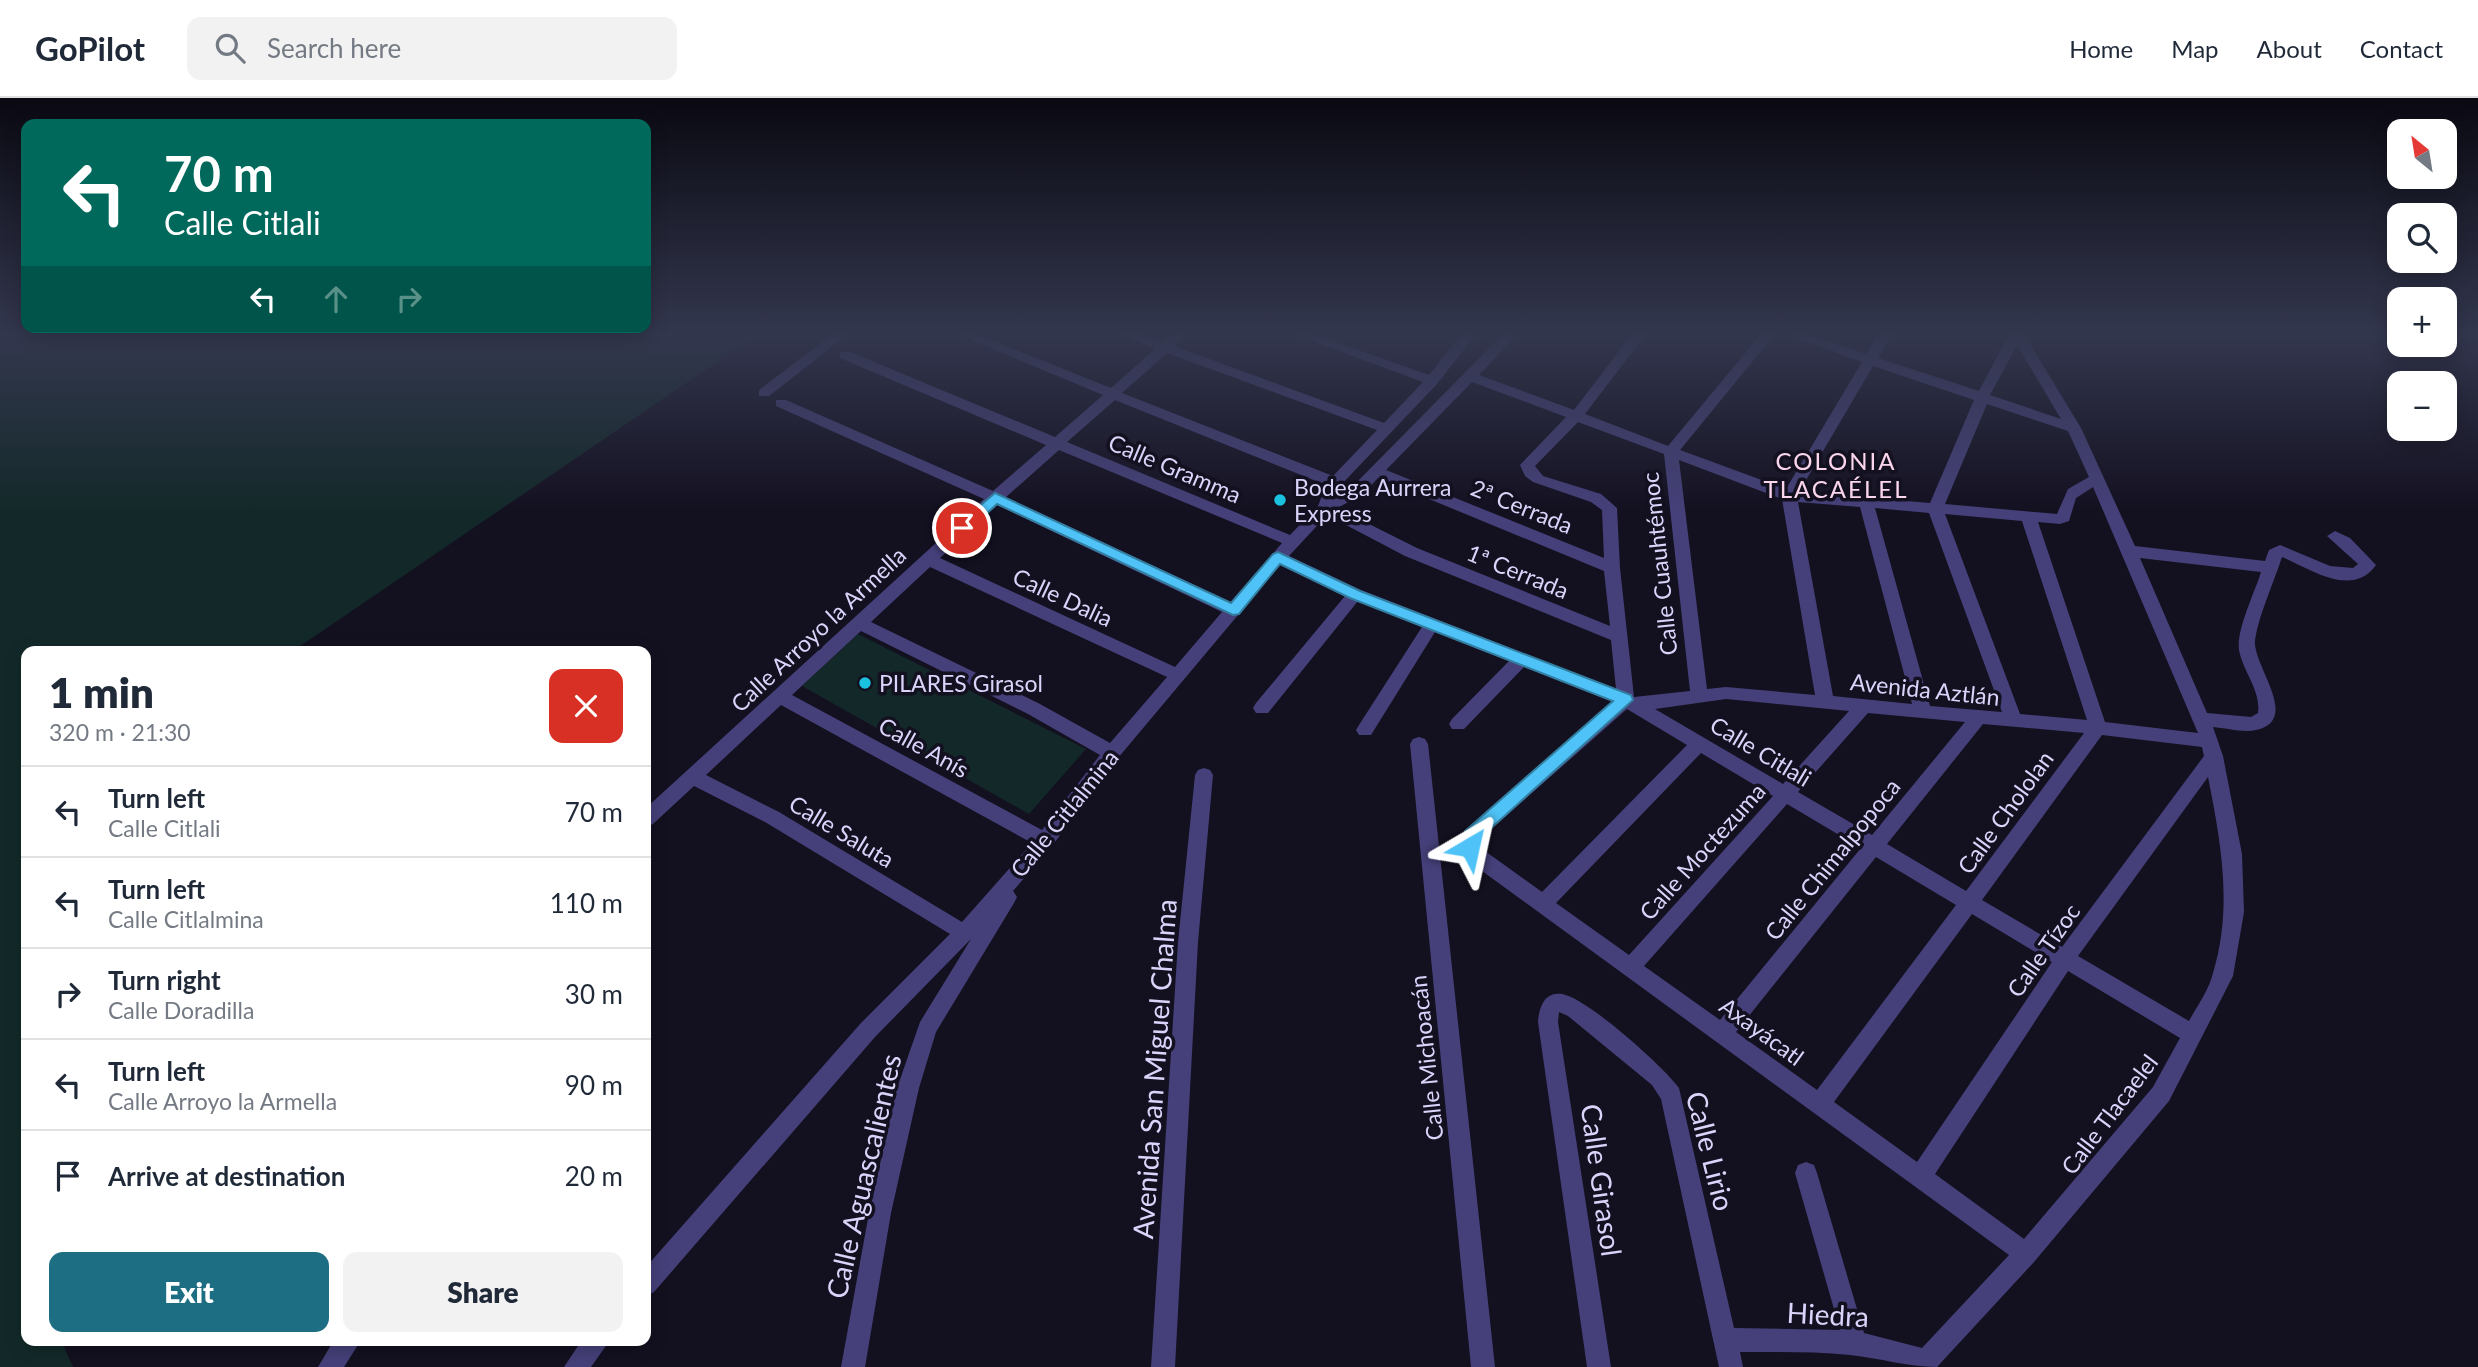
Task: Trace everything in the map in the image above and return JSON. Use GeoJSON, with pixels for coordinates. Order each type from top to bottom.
{"type":"FeatureCollection","features":[{"type":"Feature","properties":{"kind":"street","name":"Calle Gramma"},"geometry":{"type":"LineString","coordinates":[[937,393],[1293,542]]}},
{"type":"Feature","properties":{"kind":"street","name":"Calle Arroyo la Armella"},"geometry":{"type":"LineString","coordinates":[[651,815],[861,624],[928,559],[1114,393]]}},
{"type":"Feature","properties":{"kind":"street"},"geometry":{"type":"LineString","coordinates":[[1115,393],[1335,483]]}},
{"type":"Feature","properties":{"kind":"street"},"geometry":{"type":"LineString","coordinates":[[1289,393],[1388,429]]}},
{"type":"Feature","properties":{"kind":"street","name":"Calle Citlalmina"},"geometry":{"type":"LineString","coordinates":[[651,1278],[868,1030],[964,933],[1031,858],[1112,753],[1180,676],[1278,557],[1325,508],[1328,493],[1335,483],[1421,393]]}},
{"type":"Feature","properties":{"kind":"street"},"geometry":{"type":"LineString","coordinates":[[1325,508],[1357,491],[1456,393]]}},
{"type":"Feature","properties":{"kind":"street"},"geometry":{"type":"LineString","coordinates":[[1518,393],[1789,496],[2060,519],[2064,517],[2067,496],[2075,488],[2096,480]]}},
{"type":"Feature","properties":{"kind":"street"},"geometry":{"type":"LineString","coordinates":[[1594,393],[1578,414],[1527,465],[1530,473],[1605,502],[1609,508],[1619,636],[1631,703]]}},
{"type":"Feature","properties":{"kind":"street","name":"Calle Cuauhtémoc"},"geometry":{"type":"LineString","coordinates":[[1699,696],[1671,452],[1719,393]]}},
{"type":"Feature","properties":{"kind":"street"},"geometry":{"type":"LineString","coordinates":[[1825,702],[1789,496],[1850,393]]}},
{"type":"Feature","properties":{"kind":"street"},"geometry":{"type":"LineString","coordinates":[[1968,393],[2074,428]]}},
{"type":"Feature","properties":{"kind":"street"},"geometry":{"type":"LineString","coordinates":[[1985,393],[1935,509],[2014,721]]}},
{"type":"Feature","properties":{"kind":"street","name":"Calle Tlacaelel"},"geometry":{"type":"LineString","coordinates":[[1925,1364],[2026,1254],[2161,1094],[2223,976],[2234,912],[2233,854],[2212,749],[2130,551],[2074,428],[2053,393]]}},
{"type":"Feature","properties":{"kind":"street"},"geometry":{"type":"LineString","coordinates":[[781,403],[995,498],[1233,610]]}},
{"type":"Feature","properties":{"kind":"street","name":"2ª Cerrada"},"geometry":{"type":"LineString","coordinates":[[1376,472],[1612,568]]}},
{"type":"Feature","properties":{"kind":"street"},"geometry":{"type":"LineString","coordinates":[[1866,503],[1923,712]]}},
{"type":"Feature","properties":{"kind":"street","name":"1ª Cerrada"},"geometry":{"type":"LineString","coordinates":[[1325,508],[1411,552],[1619,636]]}},
{"type":"Feature","properties":{"kind":"street"},"geometry":{"type":"LineString","coordinates":[[2028,516],[2098,728]]}},
{"type":"Feature","properties":{"kind":"street"},"geometry":{"type":"LineString","coordinates":[[2201,719],[2254,724],[2266,716],[2269,706],[2246,651],[2270,567],[2275,554],[2280,550],[2328,572],[2345,576],[2364,570],[2368,565],[2335,536]]}},
{"type":"Feature","properties":{"kind":"street"},"geometry":{"type":"LineString","coordinates":[[2130,551],[2270,567]]}},
{"type":"Feature","properties":{"kind":"street","name":"Calle Citlali"},"geometry":{"type":"LineString","coordinates":[[1278,557],[1355,594],[1631,703],[2194,1035]]}},
{"type":"Feature","properties":{"kind":"street","name":"Calle Dalia"},"geometry":{"type":"LineString","coordinates":[[928,559],[1180,676]]}},
{"type":"Feature","properties":{"kind":"street"},"geometry":{"type":"LineString","coordinates":[[1262,708],[1355,594]]}},
{"type":"Feature","properties":{"kind":"street"},"geometry":{"type":"LineString","coordinates":[[861,624],[1034,709],[1112,753]]}},
{"type":"Feature","properties":{"kind":"street"},"geometry":{"type":"LineString","coordinates":[[1365,730],[1431,625]]}},
{"type":"Feature","properties":{"kind":"street"},"geometry":{"type":"LineString","coordinates":[[1458,724],[1520,660]]}},
{"type":"Feature","properties":{"kind":"street","name":"Avenida Aztlán"},"geometry":{"type":"LineString","coordinates":[[1631,703],[1726,693],[2098,728],[2212,749]]}},
{"type":"Feature","properties":{"kind":"street","name":"Calle Anís"},"geometry":{"type":"LineString","coordinates":[[780,696],[1045,841]]}},
{"type":"Feature","properties":{"kind":"street","name":"Axayácatl"},"geometry":{"type":"LineString","coordinates":[[1631,703],[1471,836],[1470,847],[1478,857],[2026,1254]]}},
{"type":"Feature","properties":{"kind":"street","name":"Calle Moctezuma"},"geometry":{"type":"LineString","coordinates":[[1632,967],[1865,705]]}},
{"type":"Feature","properties":{"kind":"street","name":"Calle Chimalpopoca"},"geometry":{"type":"LineString","coordinates":[[1722,1033],[1979,717]]}},
{"type":"Feature","properties":{"kind":"street","name":"Calle Chololan"},"geometry":{"type":"LineString","coordinates":[[1819,1104],[2098,728]]}},
{"type":"Feature","properties":{"kind":"street"},"geometry":{"type":"LineString","coordinates":[[1544,903],[1699,743]]}},
{"type":"Feature","properties":{"kind":"street","name":"Calle Michoacán"},"geometry":{"type":"LineString","coordinates":[[1419,744],[1483,1367]]}},
{"type":"Feature","properties":{"kind":"street","name":"Calle Tízoc"},"geometry":{"type":"LineString","coordinates":[[1920,1177],[2065,959],[2212,749]]}},
{"type":"Feature","properties":{"kind":"street","name":"Avenida San Miguel Chalma"},"geometry":{"type":"LineString","coordinates":[[1164,1367],[1188,942],[1204,775]]}},
{"type":"Feature","properties":{"kind":"street","name":"Calle Saluta"},"geometry":{"type":"LineString","coordinates":[[692,776],[772,817],[964,933]]}},
{"type":"Feature","properties":{"kind":"street","name":"Calle Aguascalientes"},"geometry":{"type":"LineString","coordinates":[[853,1367],[880,1213],[908,1088],[928,1029],[1031,858]]}},
{"type":"Feature","properties":{"kind":"street","name":"Calle Lirio"},"geometry":{"type":"LineString","coordinates":[[1554,1003],[1562,1003],[1575,1009],[1659,1078],[1671,1095],[1731,1367]]}},
{"type":"Feature","properties":{"kind":"street","name":"Calle Girasol"},"geometry":{"type":"LineString","coordinates":[[1554,1003],[1549,1010],[1548,1022],[1599,1367]]}},
{"type":"Feature","properties":{"kind":"street"},"geometry":{"type":"LineString","coordinates":[[1806,1173],[1855,1342]]}},
{"type":"Feature","properties":{"kind":"street","name":"Hiedra"},"geometry":{"type":"LineString","coordinates":[[1725,1340],[1855,1342],[1898,1349],[1925,1364]]}},
{"type":"Feature","properties":{"kind":"street"},"geometry":{"type":"LineString","coordinates":[[330,1367],[344,1346]]}},
{"type":"Feature","properties":{"kind":"street"},"geometry":{"type":"LineString","coordinates":[[576,1367],[593,1346]]}},
{"type":"Feature","properties":{"kind":"green space"},"geometry":{"type":"Polygon","coordinates":[[[0,393],[671,393],[300,646],[21,646],[21,1346],[65,1346],[73,1367],[0,1367],[0,393]]]}},
{"type":"Feature","properties":{"kind":"green space"},"geometry":{"type":"Polygon","coordinates":[[[858,634],[1086,749],[1029,814],[802,686],[858,634]]]}},
{"type":"Feature","properties":{"kind":"place","name":"Bodega Aurrera Express"},"geometry":{"type":"Point","coordinates":[1280,500]}},
{"type":"Feature","properties":{"kind":"place","name":"PILARES Girasol"},"geometry":{"type":"Point","coordinates":[865,683]}},
{"type":"Feature","properties":{"kind":"district","name":"COLONIA TLACAÉLEL"},"geometry":{"type":"Point","coordinates":[1836,474]}},
{"type":"Feature","properties":{"kind":"route"},"geometry":{"type":"LineString","coordinates":[[962,528],[995,498],[1233,610],[1278,557],[1355,594],[1626,700],[1471,836],[1470,847]]}}]}
